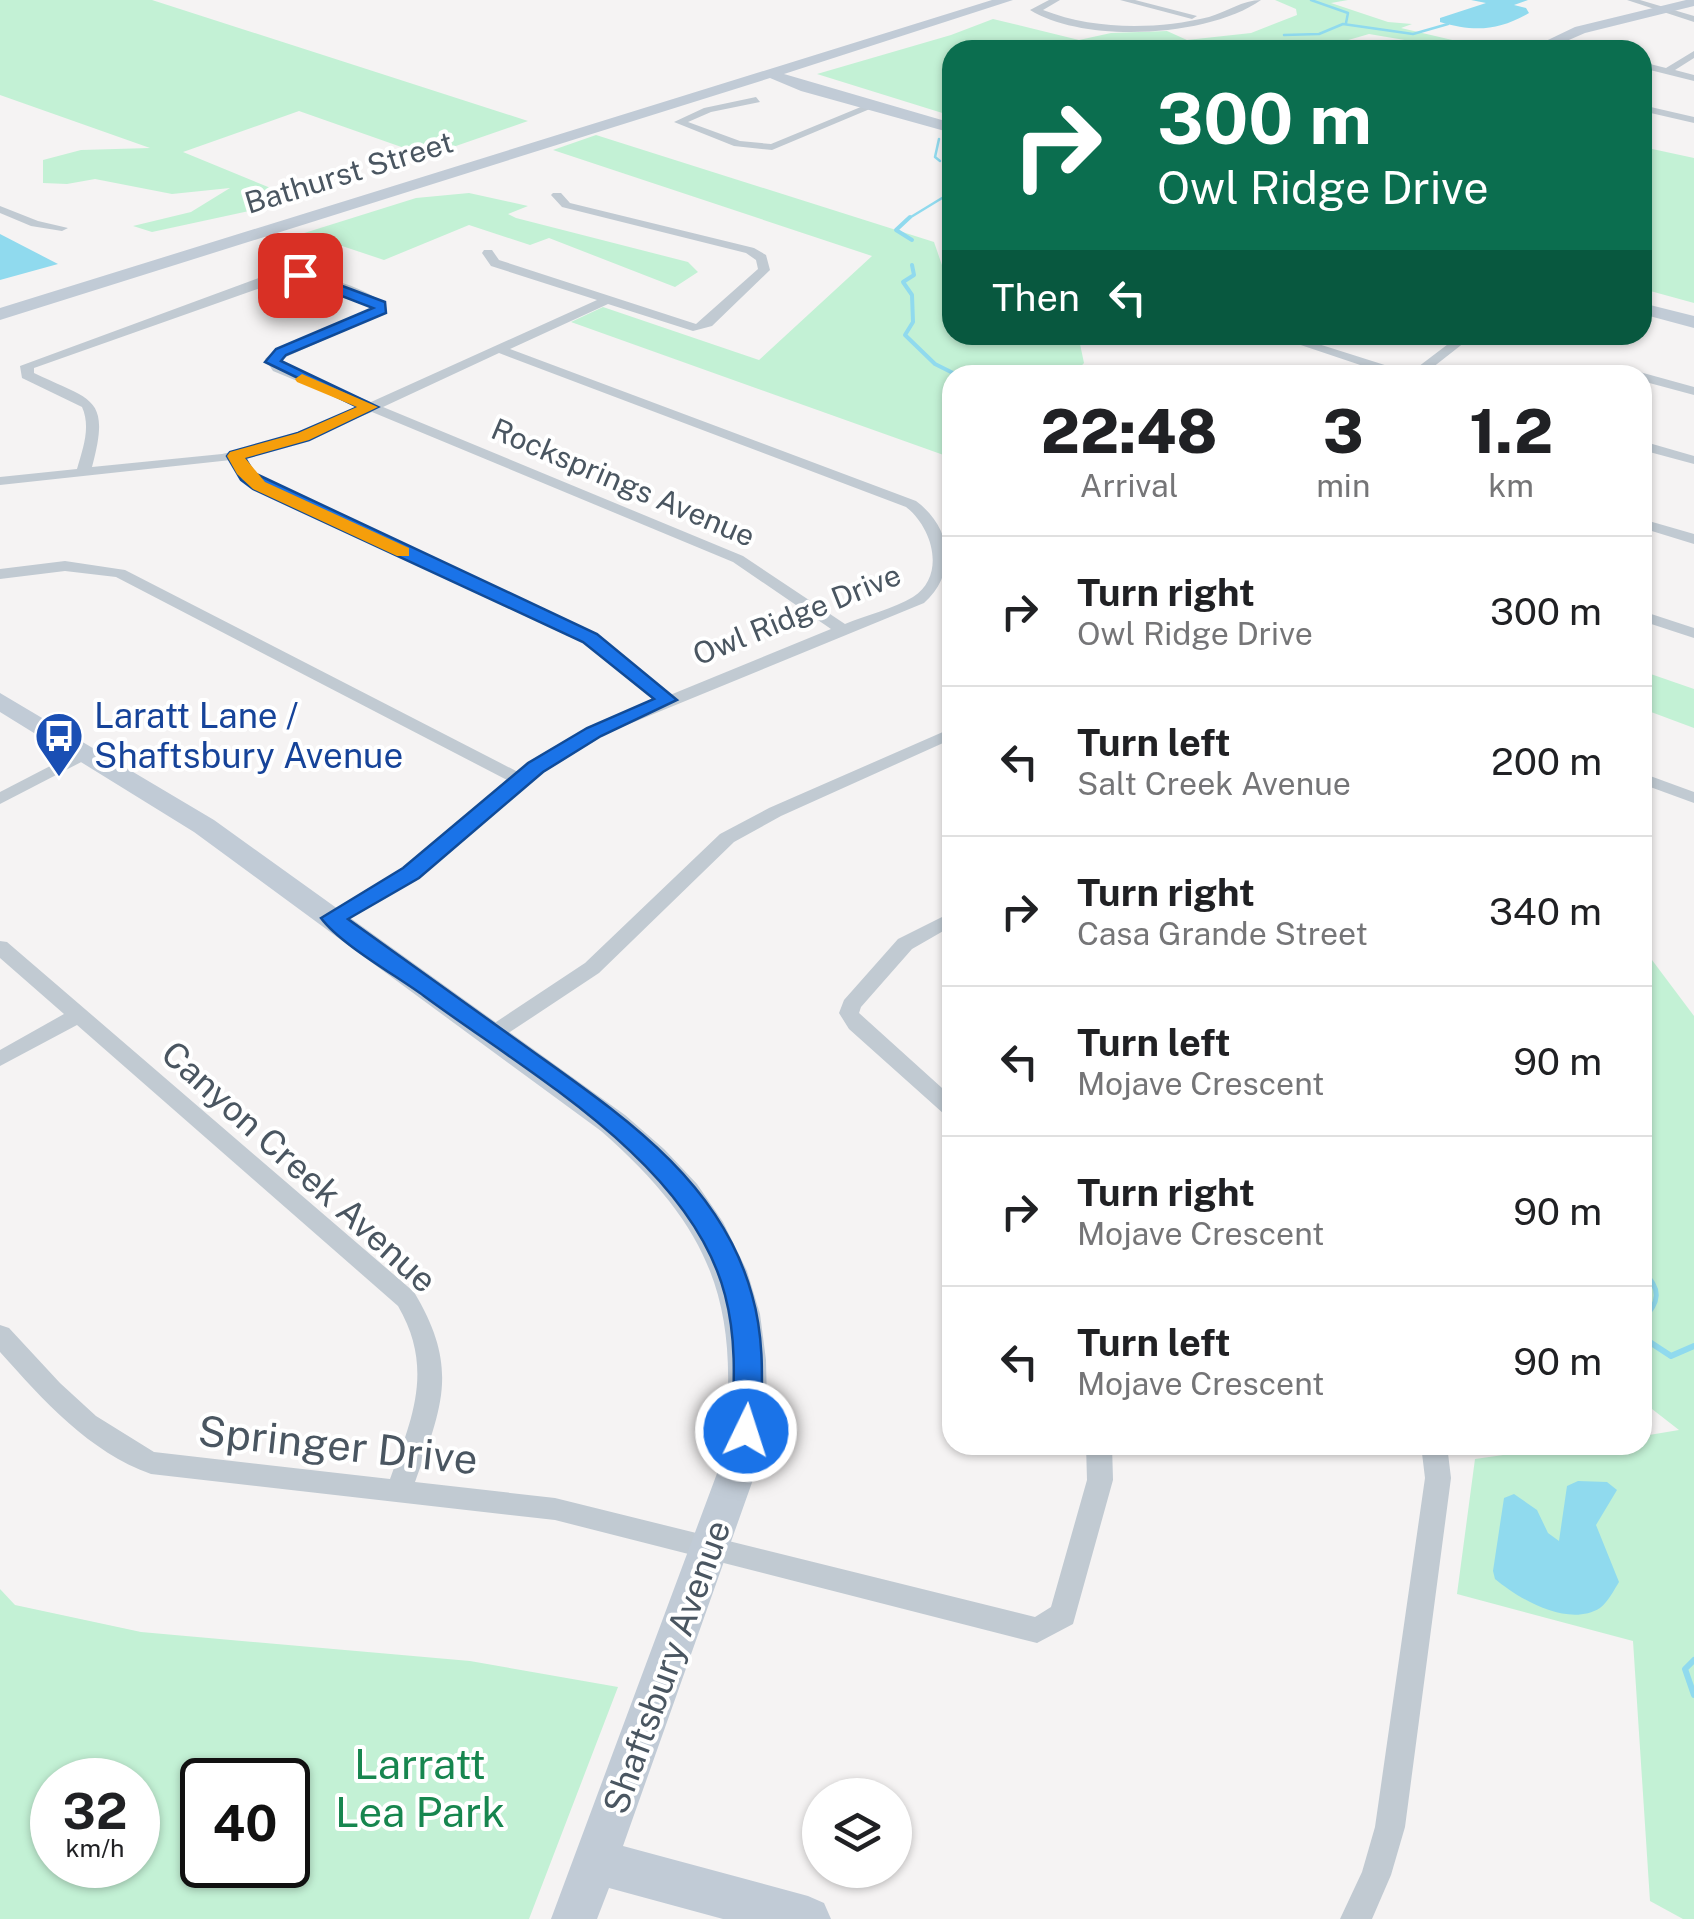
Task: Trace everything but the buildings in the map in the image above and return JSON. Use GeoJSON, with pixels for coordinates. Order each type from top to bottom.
{"type":"FeatureCollection","features":[{"type":"Feature","properties":{"kind":"main road","name":"Bathurst Street"},"geometry":{"type":"LineString","coordinates":[[0,314],[258,230],[1006,0]]}},
{"type":"Feature","properties":{"kind":"main road"},"geometry":{"type":"LineString","coordinates":[[1556,40],[1580,30],[1694,2]]}},
{"type":"Feature","properties":{"kind":"main road"},"geometry":{"type":"LineString","coordinates":[[771,73],[942,125]]}},
{"type":"Feature","properties":{"kind":"main road"},"geometry":{"type":"LineString","coordinates":[[1652,311],[1694,322]]}},
{"type":"Feature","properties":{"kind":"main road","name":"Shaftsbury Avenue"},"geometry":{"type":"LineString","coordinates":[[0,701],[204,826],[614,1122],[663,1165],[706,1219],[724,1253],[746,1327],[750,1402],[742,1460],[574,1919]]}},
{"type":"Feature","properties":{"kind":"main road"},"geometry":{"type":"LineString","coordinates":[[595,1860],[808,1919]]}},
{"type":"Feature","properties":{"kind":"street"},"geometry":{"type":"LineString","coordinates":[[1056,0],[1035,10],[1112,28],[1204,19],[1256,0]]}},
{"type":"Feature","properties":{"kind":"street"},"geometry":{"type":"LineString","coordinates":[[1124,0],[1204,19]]}},
{"type":"Feature","properties":{"kind":"street"},"geometry":{"type":"LineString","coordinates":[[1631,0],[1694,19]]}},
{"type":"Feature","properties":{"kind":"street"},"geometry":{"type":"LineString","coordinates":[[1669,70],[1694,54]]}},
{"type":"Feature","properties":{"kind":"street"},"geometry":{"type":"LineString","coordinates":[[1652,67],[1694,78]]}},
{"type":"Feature","properties":{"kind":"street"},"geometry":{"type":"LineString","coordinates":[[756,100],[708,110],[679,122],[738,144],[772,146],[872,106]]}},
{"type":"Feature","properties":{"kind":"street"},"geometry":{"type":"LineString","coordinates":[[1652,110],[1694,120]]}},
{"type":"Feature","properties":{"kind":"street"},"geometry":{"type":"LineString","coordinates":[[488,253],[494,262],[697,328],[708,324],[764,270],[762,258],[750,250],[566,205],[557,195]]}},
{"type":"Feature","properties":{"kind":"street"},"geometry":{"type":"LineString","coordinates":[[0,209],[35,224],[62,228]]}},
{"type":"Feature","properties":{"kind":"street","name":"Rocksprings Avenue"},"geometry":{"type":"LineString","coordinates":[[84,472],[95,420],[93,411],[87,404],[27,376],[27,366],[280,276],[309,276],[382,306],[371,316],[272,358],[278,368],[738,559],[843,630]]}},
{"type":"Feature","properties":{"kind":"street"},"geometry":{"type":"LineString","coordinates":[[0,480],[236,456],[304,437],[606,300]]}},
{"type":"Feature","properties":{"kind":"street"},"geometry":{"type":"LineString","coordinates":[[1308,345],[1372,365]]}},
{"type":"Feature","properties":{"kind":"street"},"geometry":{"type":"LineString","coordinates":[[1428,365],[1455,345]]}},
{"type":"Feature","properties":{"kind":"street","name":"Owl Ridge Drive"},"geometry":{"type":"LineString","coordinates":[[332,918],[411,873],[519,779],[594,732],[918,600],[940,577],[936,530],[920,509],[499,349]]}},
{"type":"Feature","properties":{"kind":"street"},"geometry":{"type":"LineString","coordinates":[[1652,379],[1694,391]]}},
{"type":"Feature","properties":{"kind":"street"},"geometry":{"type":"LineString","coordinates":[[1652,448],[1694,460]]}},
{"type":"Feature","properties":{"kind":"street"},"geometry":{"type":"LineString","coordinates":[[236,456],[247,476],[259,486],[590,638],[667,700]]}},
{"type":"Feature","properties":{"kind":"street"},"geometry":{"type":"LineString","coordinates":[[1652,526],[1694,539]]}},
{"type":"Feature","properties":{"kind":"street"},"geometry":{"type":"LineString","coordinates":[[0,574],[65,566],[120,573],[519,779]]}},
{"type":"Feature","properties":{"kind":"street"},"geometry":{"type":"LineString","coordinates":[[1652,619],[1694,633]]}},
{"type":"Feature","properties":{"kind":"street"},"geometry":{"type":"LineString","coordinates":[[492,1034],[592,968],[727,838],[775,812],[942,737]]}},
{"type":"Feature","properties":{"kind":"street"},"geometry":{"type":"LineString","coordinates":[[0,799],[85,753]]}},
{"type":"Feature","properties":{"kind":"street"},"geometry":{"type":"LineString","coordinates":[[1652,782],[1694,798]]}},
{"type":"Feature","properties":{"kind":"street"},"geometry":{"type":"LineString","coordinates":[[942,924],[905,944],[851,1004],[849,1012],[856,1024],[942,1101]]}},
{"type":"Feature","properties":{"kind":"street","name":"Canyon Creek Avenue"},"geometry":{"type":"LineString","coordinates":[[0,948],[384,1280],[418,1317],[428,1338],[430,1392],[427,1414],[398,1490]]}},
{"type":"Feature","properties":{"kind":"street"},"geometry":{"type":"LineString","coordinates":[[0,1058],[78,1016]]}},
{"type":"Feature","properties":{"kind":"street","name":"Springer Drive"},"geometry":{"type":"LineString","coordinates":[[0,1336],[70,1413],[120,1449],[151,1464],[555,1509],[1037,1630],[1063,1615],[1100,1480],[1100,1455]]}},
{"type":"Feature","properties":{"kind":"street"},"geometry":{"type":"LineString","coordinates":[[1356,1919],[1384,1850],[1396,1796],[1438,1478],[1435,1455]]}},
{"type":"Feature","properties":{"kind":"green space"},"geometry":{"type":"Polygon","coordinates":[[[0,0],[152,0],[528,121],[427,156],[299,111],[183,152],[300,200],[152,232],[133,226],[191,212],[230,188],[172,194],[95,179],[43,183],[43,160],[81,150],[150,148],[0,95],[0,0]]]}},
{"type":"Feature","properties":{"kind":"green space"},"geometry":{"type":"Polygon","coordinates":[[[1275,0],[1348,0],[1331,3],[1388,22],[1412,24],[1401,28],[1452,40],[1405,40],[1369,34],[1348,40],[1187,40],[1251,33],[1297,15],[1296,9],[1275,0]]]}},
{"type":"Feature","properties":{"kind":"green space"},"geometry":{"type":"Polygon","coordinates":[[[993,19],[1079,40],[942,40],[942,113],[817,74],[951,35],[993,19]]]}},
{"type":"Feature","properties":{"kind":"green space"},"geometry":{"type":"Polygon","coordinates":[[[1167,31],[1187,40],[1079,40],[1111,33],[1167,31]]]}},
{"type":"Feature","properties":{"kind":"green space"},"geometry":{"type":"Polygon","coordinates":[[[596,135],[934,242],[942,265],[942,345],[1080,345],[1084,363],[942,365],[942,454],[571,322],[603,307],[759,360],[872,256],[553,150],[596,135]]]}},
{"type":"Feature","properties":{"kind":"green space"},"geometry":{"type":"Polygon","coordinates":[[[1652,149],[1694,158],[1694,303],[1652,291],[1652,149]]]}},
{"type":"Feature","properties":{"kind":"green space"},"geometry":{"type":"Polygon","coordinates":[[[469,193],[528,206],[508,214],[516,218],[688,262],[698,272],[675,287],[549,238],[530,245],[469,225],[384,260],[318,238],[282,240],[416,198],[469,193]]]}},
{"type":"Feature","properties":{"kind":"green space"},"geometry":{"type":"Polygon","coordinates":[[[1652,674],[1694,689],[1694,728],[1652,712],[1652,674]]]}},
{"type":"Feature","properties":{"kind":"green space"},"geometry":{"type":"Polygon","coordinates":[[[1652,960],[1694,1016],[1694,1919],[1683,1919],[1650,1901],[1633,1641],[1457,1594],[1475,1459],[1503,1455],[1652,1455],[1652,1434],[1679,1430],[1652,1409],[1652,960]]]}},
{"type":"Feature","properties":{"kind":"green space","name":"Larratt Lea Park"},"geometry":{"type":"Polygon","coordinates":[[[0,1589],[15,1605],[141,1632],[470,1661],[618,1687],[529,1919],[0,1919],[0,1589]]]}},
{"type":"Feature","properties":{"kind":"water"},"geometry":{"type":"Polygon","coordinates":[[[1471,0],[1528,0],[1514,5],[1529,13],[1486,28],[1440,22],[1440,18],[1486,3],[1471,0]]]}},
{"type":"Feature","properties":{"kind":"water"},"geometry":{"type":"Polygon","coordinates":[[[0,234],[58,264],[0,280],[0,234]]]}},
{"type":"Feature","properties":{"kind":"water"},"geometry":{"type":"Polygon","coordinates":[[[1578,1481],[1607,1482],[1617,1490],[1596,1525],[1619,1582],[1600,1608],[1573,1615],[1545,1609],[1517,1595],[1495,1579],[1493,1571],[1504,1498],[1514,1494],[1537,1510],[1548,1533],[1559,1541],[1567,1486],[1578,1481]]]}},
{"type":"Feature","properties":{"kind":"waterway"},"geometry":{"type":"LineString","coordinates":[[1311,0],[1348,13],[1346,23]]}},
{"type":"Feature","properties":{"kind":"waterway"},"geometry":{"type":"LineString","coordinates":[[1284,35],[1319,34],[1343,24],[1413,34],[1448,24]]}},
{"type":"Feature","properties":{"kind":"waterway"},"geometry":{"type":"LineString","coordinates":[[939,139],[935,157],[940,161]]}},
{"type":"Feature","properties":{"kind":"waterway"},"geometry":{"type":"LineString","coordinates":[[908,219],[942,198]]}},
{"type":"Feature","properties":{"kind":"waterway"},"geometry":{"type":"LineString","coordinates":[[908,219],[896,230],[912,240]]}},
{"type":"Feature","properties":{"kind":"waterway"},"geometry":{"type":"LineString","coordinates":[[912,265],[914,275],[903,282],[912,295],[913,322],[905,335],[942,368]]}},
{"type":"Feature","properties":{"kind":"waterway"},"geometry":{"type":"LineString","coordinates":[[1652,1282],[1656,1289],[1652,1308]]}},
{"type":"Feature","properties":{"kind":"waterway"},"geometry":{"type":"LineString","coordinates":[[1652,1344],[1671,1356],[1694,1346]]}},
{"type":"Feature","properties":{"kind":"waterway"},"geometry":{"type":"LineString","coordinates":[[1694,1660],[1685,1669],[1694,1695]]}},
{"type":"Feature","properties":{"kind":"slow traffic"},"geometry":{"type":"LineString","coordinates":[[302,379],[370,407],[304,437],[236,456],[243,470],[259,486],[403,552]]}},
{"type":"Feature","properties":{"kind":"place","name":"Laratt Lane / Shaftsbury Avenue"},"geometry":{"type":"Point","coordinates":[59,778]}},
{"type":"Feature","properties":{"kind":"route"},"geometry":{"type":"LineString","coordinates":[[300,275],[378,302],[381,310],[281,352],[272,362],[370,407],[304,437],[236,456],[247,476],[259,486],[590,638],[667,700],[594,732],[519,779],[411,873],[332,918],[614,1122],[676,1179],[706,1219],[738,1293],[749,1352],[746,1431]]}}]}
